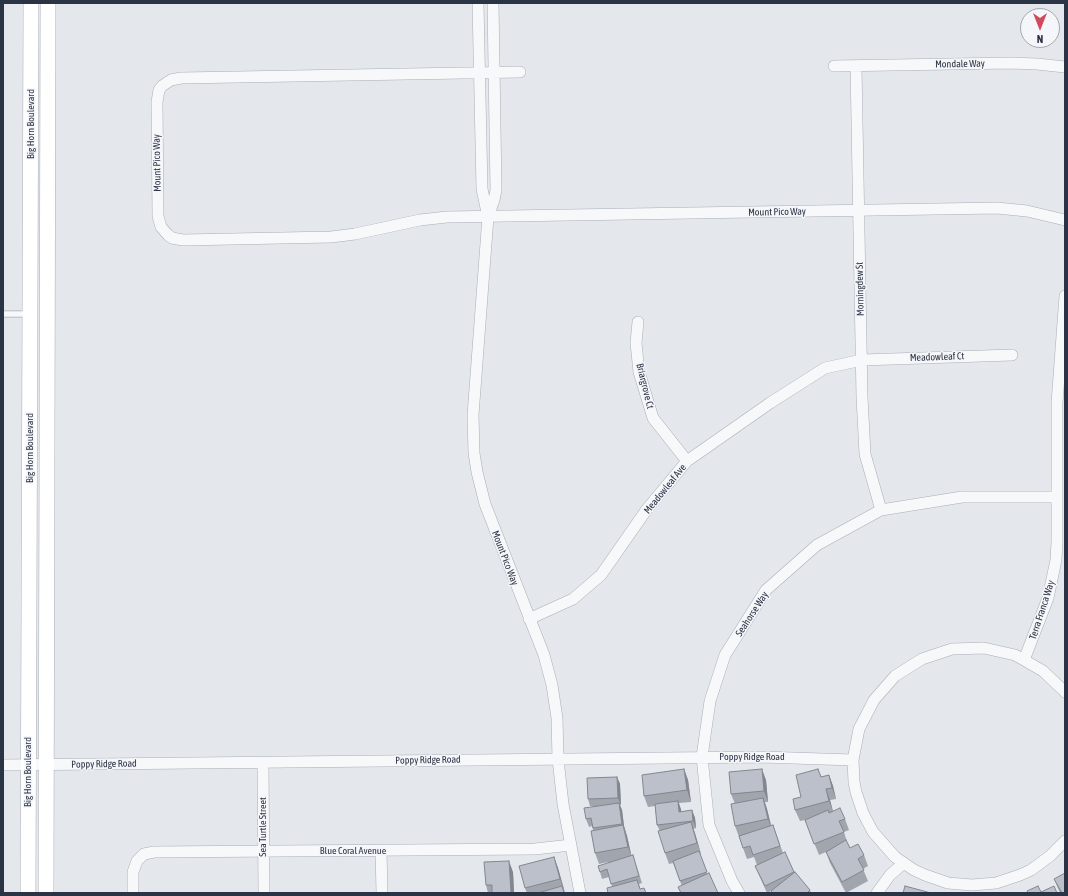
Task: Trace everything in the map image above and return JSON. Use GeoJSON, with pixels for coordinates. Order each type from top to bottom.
{"type":"FeatureCollection","features":[{"type":"Feature","properties":{"kind":"main road","name":"Big Horn Boulevard"},"geometry":{"type":"LineString","coordinates":[[28,893],[31,3]]}},
{"type":"Feature","properties":{"kind":"main road","name":"Big Horn Boulevard"},"geometry":{"type":"LineString","coordinates":[[46,893],[48,3]]}},
{"type":"Feature","properties":{"kind":"street","name":"Mount Pico Way"},"geometry":{"type":"LineString","coordinates":[[478,3],[482,189],[488,217]]}},
{"type":"Feature","properties":{"kind":"street","name":"Mount Pico Way"},"geometry":{"type":"LineString","coordinates":[[493,3],[496,190],[488,217],[473,415],[474,453],[485,504],[544,655],[552,685],[557,718],[558,759],[563,804],[580,893]]}},
{"type":"Feature","properties":{"kind":"street","name":"Mondale Way"},"geometry":{"type":"LineString","coordinates":[[834,66],[1011,63],[1065,67]]}},
{"type":"Feature","properties":{"kind":"street","name":"Morningdew St"},"geometry":{"type":"LineString","coordinates":[[856,66],[862,396],[865,454],[881,510]]}},
{"type":"Feature","properties":{"kind":"street","name":"Mount Pico Way"},"geometry":{"type":"LineString","coordinates":[[520,72],[189,78],[171,80],[162,86],[157,96],[158,222],[164,232],[172,238],[182,240],[331,237],[354,234],[427,219],[488,217],[1007,209],[1027,211],[1065,220]]}},
{"type":"Feature","properties":{"kind":"street","name":"Terra Franca Way"},"geometry":{"type":"LineString","coordinates":[[1024,660],[1048,598],[1057,542],[1058,397],[1065,296]]}},
{"type":"Feature","properties":{"kind":"street","name":"Briargrove Ct"},"geometry":{"type":"LineString","coordinates":[[638,322],[636,343],[639,372],[653,418],[688,461]]}},
{"type":"Feature","properties":{"kind":"street","name":"Meadowleaf Ct"},"geometry":{"type":"LineString","coordinates":[[862,360],[1012,355]]}},
{"type":"Feature","properties":{"kind":"street","name":"Meadowleaf Ave"},"geometry":{"type":"LineString","coordinates":[[529,619],[573,599],[601,575],[647,510],[688,461],[770,403],[825,368],[862,360]]}},
{"type":"Feature","properties":{"kind":"street","name":"Seahorse Way"},"geometry":{"type":"LineString","coordinates":[[739,893],[732,881],[709,825],[702,757],[710,700],[725,655],[766,590],[817,545],[881,510],[962,497],[1057,497]]}},
{"type":"Feature","properties":{"kind":"street"},"geometry":{"type":"LineString","coordinates":[[1065,692],[1043,671],[1015,655],[984,648],[952,649],[922,659],[895,676],[874,700],[859,729],[853,760],[856,792],[865,818],[880,841],[891,853],[904,863],[925,875],[948,883],[972,885],[996,883],[1030,870],[1050,856],[1065,841]]}},
{"type":"Feature","properties":{"kind":"street","name":"Poppy Ridge Road"},"geometry":{"type":"LineString","coordinates":[[3,765],[702,757],[777,757],[853,760]]}},
{"type":"Feature","properties":{"kind":"street","name":"Sea Turtle Street"},"geometry":{"type":"LineString","coordinates":[[263,762],[264,893]]}},
{"type":"Feature","properties":{"kind":"street","name":"Blue Coral Avenue"},"geometry":{"type":"LineString","coordinates":[[133,893],[133,872],[137,860],[144,854],[154,852],[535,849],[571,845]]}},
{"type":"Feature","properties":{"kind":"street"},"geometry":{"type":"LineString","coordinates":[[381,850],[382,893]]}},
{"type":"Feature","properties":{"kind":"street"},"geometry":{"type":"LineString","coordinates":[[877,893],[890,875],[904,863]]}},
{"type":"Feature","properties":{"kind":"lane"},"geometry":{"type":"LineString","coordinates":[[3,314],[30,314]]}},
{"type":"Feature","properties":{"kind":"building"},"geometry":{"type":"Polygon","coordinates":[[[684,769],[687,790],[644,796],[642,775],[684,769]]]}},
{"type":"Feature","properties":{"kind":"building"},"geometry":{"type":"Polygon","coordinates":[[[762,769],[764,791],[731,794],[729,772],[762,769]]]}},
{"type":"Feature","properties":{"kind":"building"},"geometry":{"type":"Polygon","coordinates":[[[818,769],[821,777],[829,775],[832,788],[826,789],[829,801],[795,810],[793,799],[801,797],[796,775],[818,769]]]}},
{"type":"Feature","properties":{"kind":"building"},"geometry":{"type":"Polygon","coordinates":[[[617,777],[618,798],[588,799],[587,778],[617,777]]]}},
{"type":"Feature","properties":{"kind":"building"},"geometry":{"type":"Polygon","coordinates":[[[763,798],[768,819],[735,826],[731,804],[763,798]]]}},
{"type":"Feature","properties":{"kind":"building"},"geometry":{"type":"Polygon","coordinates":[[[678,801],[679,812],[692,810],[693,821],[657,825],[655,804],[678,801]]]}},
{"type":"Feature","properties":{"kind":"building"},"geometry":{"type":"Polygon","coordinates":[[[619,803],[622,824],[593,828],[591,818],[586,819],[584,808],[619,803]]]}},
{"type":"Feature","properties":{"kind":"building"},"geometry":{"type":"Polygon","coordinates":[[[840,808],[845,819],[839,821],[844,832],[814,844],[805,820],[828,810],[829,813],[840,808]]]}},
{"type":"Feature","properties":{"kind":"building"},"geometry":{"type":"Polygon","coordinates":[[[691,822],[697,843],[665,853],[658,831],[691,822]]]}},
{"type":"Feature","properties":{"kind":"building"},"geometry":{"type":"Polygon","coordinates":[[[623,825],[628,847],[595,853],[591,831],[623,825]]]}},
{"type":"Feature","properties":{"kind":"building"},"geometry":{"type":"Polygon","coordinates":[[[773,825],[780,846],[753,855],[750,846],[743,848],[739,836],[773,825]]]}},
{"type":"Feature","properties":{"kind":"building"},"geometry":{"type":"Polygon","coordinates":[[[846,840],[850,848],[858,844],[864,855],[858,859],[864,870],[842,882],[826,852],[846,840]]]}},
{"type":"Feature","properties":{"kind":"building"},"geometry":{"type":"Polygon","coordinates":[[[699,851],[707,872],[680,881],[673,861],[699,851]]]}},
{"type":"Feature","properties":{"kind":"building"},"geometry":{"type":"Polygon","coordinates":[[[785,852],[794,872],[765,886],[755,866],[785,852]]]}},
{"type":"Feature","properties":{"kind":"building"},"geometry":{"type":"Polygon","coordinates":[[[633,855],[639,876],[611,884],[607,869],[600,872],[598,866],[633,855]]]}},
{"type":"Feature","properties":{"kind":"building"},"geometry":{"type":"Polygon","coordinates":[[[554,857],[560,879],[525,888],[519,866],[554,857]]]}},
{"type":"Feature","properties":{"kind":"building"},"geometry":{"type":"Polygon","coordinates":[[[509,861],[511,893],[492,893],[492,885],[486,885],[484,862],[509,861]]]}},
{"type":"Feature","properties":{"kind":"building"},"geometry":{"type":"Polygon","coordinates":[[[795,872],[810,890],[807,893],[773,893],[771,891],[795,872]]]}},
{"type":"Feature","properties":{"kind":"building"},"geometry":{"type":"Polygon","coordinates":[[[709,873],[718,893],[681,893],[678,887],[709,873]]]}},
{"type":"Feature","properties":{"kind":"building"},"geometry":{"type":"Polygon","coordinates":[[[1065,873],[1065,893],[1062,893],[1054,879],[1065,873]]]}},
{"type":"Feature","properties":{"kind":"building"},"geometry":{"type":"Polygon","coordinates":[[[637,880],[640,889],[644,888],[646,893],[608,893],[607,888],[637,880]]]}},
{"type":"Feature","properties":{"kind":"building"},"geometry":{"type":"Polygon","coordinates":[[[562,886],[564,893],[538,893],[562,886]]]}},
{"type":"Feature","properties":{"kind":"building"},"geometry":{"type":"Polygon","coordinates":[[[905,886],[931,893],[903,893],[905,886]]]}},
{"type":"Feature","properties":{"kind":"building"},"geometry":{"type":"Polygon","coordinates":[[[1038,886],[1041,892],[1054,886],[1057,893],[1028,893],[1027,891],[1038,886]]]}}]}
